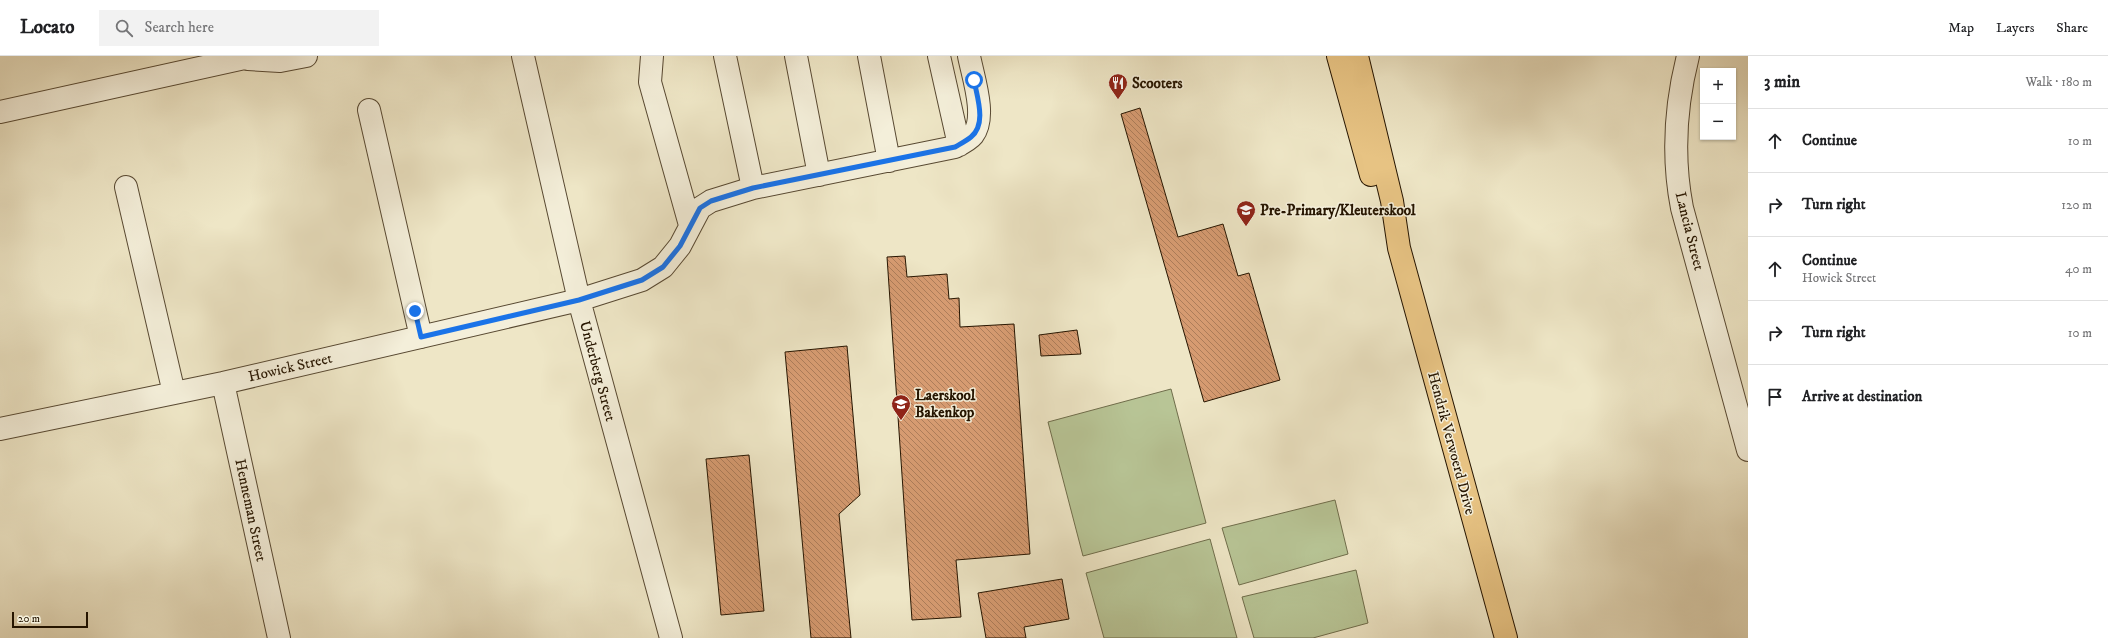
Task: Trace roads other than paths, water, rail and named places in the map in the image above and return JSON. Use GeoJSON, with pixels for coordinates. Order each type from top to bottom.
{"type":"FeatureCollection","features":[{"type":"Feature","properties":{"kind":"main road","name":"Hendrik Verwoerd Drive"},"geometry":{"type":"LineString","coordinates":[[1338,56],[1376,195],[1399,248]]}},
{"type":"Feature","properties":{"kind":"main road","name":"Hendrik Verwoerd Drive"},"geometry":{"type":"LineString","coordinates":[[1356,56],[1390,193],[1399,248],[1506,638]]}},
{"type":"Feature","properties":{"kind":"street"},"geometry":{"type":"LineString","coordinates":[[0,112],[251,57],[280,59],[306,56]]}},
{"type":"Feature","properties":{"kind":"street","name":"Underberg Street"},"geometry":{"type":"LineString","coordinates":[[523,56],[579,300],[670,638]]}},
{"type":"Feature","properties":{"kind":"street"},"geometry":{"type":"LineString","coordinates":[[652,56],[650,82],[690,225]]}},
{"type":"Feature","properties":{"kind":"street"},"geometry":{"type":"LineString","coordinates":[[725,56],[753,188]]}},
{"type":"Feature","properties":{"kind":"street"},"geometry":{"type":"LineString","coordinates":[[796,56],[819,175]]}},
{"type":"Feature","properties":{"kind":"street"},"geometry":{"type":"LineString","coordinates":[[869,56],[889,161]]}},
{"type":"Feature","properties":{"kind":"street"},"geometry":{"type":"LineString","coordinates":[[939,56],[959,145],[972,136],[979,124],[979,110],[969,56]]}},
{"type":"Feature","properties":{"kind":"street","name":"Lancia Street"},"geometry":{"type":"LineString","coordinates":[[1688,56],[1681,83],[1676,120],[1676,178],[1682,208],[1742,402],[1748,450]]}},
{"type":"Feature","properties":{"kind":"street"},"geometry":{"type":"LineString","coordinates":[[369,110],[421,337]]}},
{"type":"Feature","properties":{"kind":"street","name":"Howick Street"},"geometry":{"type":"LineString","coordinates":[[0,429],[223,383],[579,300],[642,280],[663,267],[680,246],[700,208],[711,201],[753,188],[889,161],[959,145]]}},
{"type":"Feature","properties":{"kind":"street"},"geometry":{"type":"LineString","coordinates":[[126,187],[174,393]]}},
{"type":"Feature","properties":{"kind":"street","name":"Henneman Street"},"geometry":{"type":"LineString","coordinates":[[223,383],[279,638]]}},
{"type":"Feature","properties":{"kind":"place","name":"Scooters"},"geometry":{"type":"Point","coordinates":[1118,100]}},
{"type":"Feature","properties":{"kind":"place","name":"Pre-Primary/Kleuterskool"},"geometry":{"type":"Point","coordinates":[1246,227]}},
{"type":"Feature","properties":{"kind":"place","name":"Laerskool Bakenkop"},"geometry":{"type":"Point","coordinates":[901,421]}}]}
